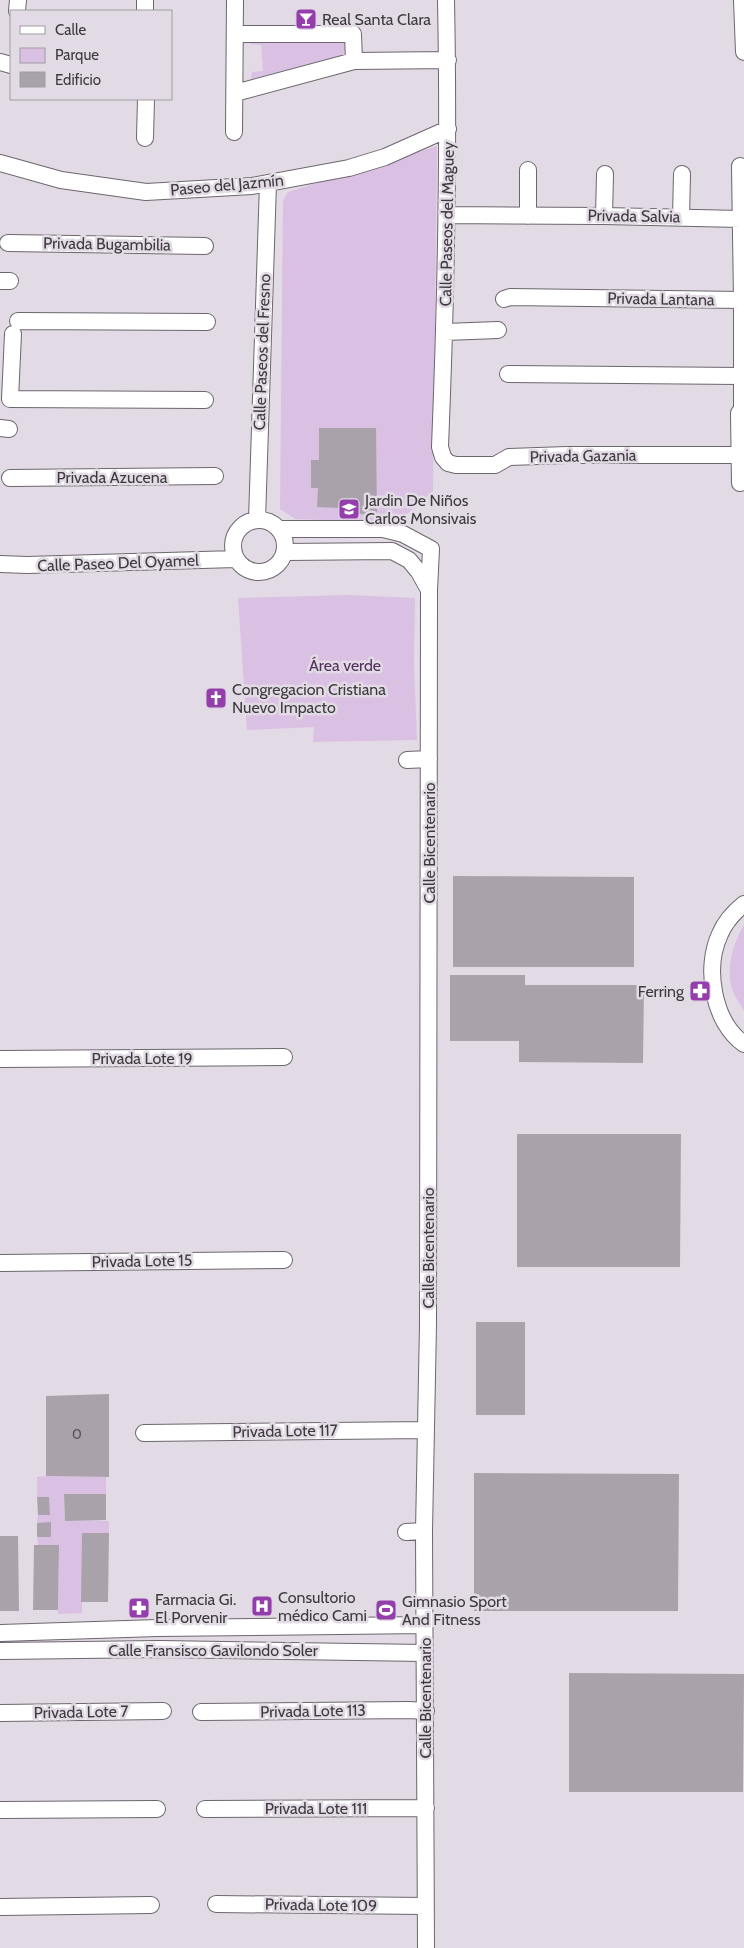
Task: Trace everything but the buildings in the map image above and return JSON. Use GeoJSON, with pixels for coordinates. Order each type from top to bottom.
{"type":"FeatureCollection","features":[{"type":"Feature","properties":{"kind":"street"},"geometry":{"type":"LineString","coordinates":[[234,132],[235,0]]}},
{"type":"Feature","properties":{"kind":"street","name":"Calle Paseos del Maguey"},"geometry":{"type":"LineString","coordinates":[[440,447],[445,332],[447,215],[448,60],[446,0]]}},
{"type":"Feature","properties":{"kind":"street"},"geometry":{"type":"LineString","coordinates":[[742,0],[744,52]]}},
{"type":"Feature","properties":{"kind":"street"},"geometry":{"type":"LineString","coordinates":[[235,34],[353,34],[354,61]]}},
{"type":"Feature","properties":{"kind":"street"},"geometry":{"type":"LineString","coordinates":[[234,93],[354,61],[448,60]]}},
{"type":"Feature","properties":{"kind":"street"},"geometry":{"type":"LineString","coordinates":[[144,100],[146,138]]}},
{"type":"Feature","properties":{"kind":"street","name":"Paseo del Jazmín"},"geometry":{"type":"LineString","coordinates":[[0,163],[62,180],[146,192],[252,186],[349,168],[385,157],[448,129]]}},
{"type":"Feature","properties":{"kind":"street"},"geometry":{"type":"LineString","coordinates":[[740,166],[742,300],[740,483]]}},
{"type":"Feature","properties":{"kind":"street"},"geometry":{"type":"LineString","coordinates":[[528,170],[528,216]]}},
{"type":"Feature","properties":{"kind":"street"},"geometry":{"type":"LineString","coordinates":[[604,216],[605,174]]}},
{"type":"Feature","properties":{"kind":"street"},"geometry":{"type":"LineString","coordinates":[[681,217],[682,174]]}},
{"type":"Feature","properties":{"kind":"street","name":"Calle Paseos del Fresno"},"geometry":{"type":"LineString","coordinates":[[257,520],[268,183]]}},
{"type":"Feature","properties":{"kind":"street","name":"Privada Salvia"},"geometry":{"type":"LineString","coordinates":[[447,215],[681,217],[741,220]]}},
{"type":"Feature","properties":{"kind":"street","name":"Privada Bugambilia"},"geometry":{"type":"LineString","coordinates":[[8,243],[205,246]]}},
{"type":"Feature","properties":{"kind":"street","name":"Privada Lantana"},"geometry":{"type":"LineString","coordinates":[[504,299],[510,297],[742,300]]}},
{"type":"Feature","properties":{"kind":"street"},"geometry":{"type":"LineString","coordinates":[[205,400],[10,399],[16,327],[207,322]]}},
{"type":"Feature","properties":{"kind":"street"},"geometry":{"type":"LineString","coordinates":[[445,332],[498,330]]}},
{"type":"Feature","properties":{"kind":"street"},"geometry":{"type":"LineString","coordinates":[[508,374],[741,376]]}},
{"type":"Feature","properties":{"kind":"street","name":"Privada Gazania"},"geometry":{"type":"LineString","coordinates":[[440,447],[443,457],[448,463],[456,465],[495,465],[509,457],[740,455]]}},
{"type":"Feature","properties":{"kind":"street","name":"Privada Azucena"},"geometry":{"type":"LineString","coordinates":[[10,478],[215,476]]}},
{"type":"Feature","properties":{"kind":"street"},"geometry":{"type":"LineString","coordinates":[[265,521],[280,530],[286,543],[285,552],[278,564],[264,572],[256,572],[248,570],[236,559],[233,551],[236,534],[248,522],[265,521]]}},
{"type":"Feature","properties":{"kind":"street","name":"Calle Bicentenario"},"geometry":{"type":"LineString","coordinates":[[280,530],[383,529],[403,534],[431,549],[429,590],[428,1324],[424,1531],[426,1948]]}},
{"type":"Feature","properties":{"kind":"street"},"geometry":{"type":"LineString","coordinates":[[285,552],[392,551],[409,560],[419,572],[429,590]]}},
{"type":"Feature","properties":{"kind":"street","name":"Calle Paseo Del Oyamel"},"geometry":{"type":"LineString","coordinates":[[0,564],[27,565],[236,559]]}},
{"type":"Feature","properties":{"kind":"street"},"geometry":{"type":"LineString","coordinates":[[408,760],[429,759]]}},
{"type":"Feature","properties":{"kind":"street"},"geometry":{"type":"LineString","coordinates":[[744,904],[734,912],[720,934],[715,951],[712,982],[722,1019],[734,1036],[744,1044]]}},
{"type":"Feature","properties":{"kind":"street","name":"Privada Lote 19"},"geometry":{"type":"LineString","coordinates":[[0,1059],[284,1057]]}},
{"type":"Feature","properties":{"kind":"street","name":"Privada Lote 15"},"geometry":{"type":"LineString","coordinates":[[0,1263],[284,1260]]}},
{"type":"Feature","properties":{"kind":"street","name":"Privada Lote 117"},"geometry":{"type":"LineString","coordinates":[[144,1433],[426,1430]]}},
{"type":"Feature","properties":{"kind":"street"},"geometry":{"type":"LineString","coordinates":[[406,1532],[424,1531]]}},
{"type":"Feature","properties":{"kind":"street","name":"Calle Fransisco Gavilondo Soler"},"geometry":{"type":"LineString","coordinates":[[0,1633],[158,1628],[425,1625]]}},
{"type":"Feature","properties":{"kind":"street"},"geometry":{"type":"LineString","coordinates":[[158,1628],[160,1649]]}},
{"type":"Feature","properties":{"kind":"street","name":"Calle Fransisco Gavilondo Soler"},"geometry":{"type":"LineString","coordinates":[[0,1651],[160,1649],[425,1652]]}},
{"type":"Feature","properties":{"kind":"street","name":"Privada Lote 7"},"geometry":{"type":"LineString","coordinates":[[0,1713],[163,1711]]}},
{"type":"Feature","properties":{"kind":"street","name":"Privada Lote 113"},"geometry":{"type":"LineString","coordinates":[[201,1712],[426,1711]]}},
{"type":"Feature","properties":{"kind":"street","name":"Privada Lote 111"},"geometry":{"type":"LineString","coordinates":[[205,1809],[426,1808]]}},
{"type":"Feature","properties":{"kind":"street"},"geometry":{"type":"LineString","coordinates":[[0,1810],[157,1809]]}},
{"type":"Feature","properties":{"kind":"street"},"geometry":{"type":"LineString","coordinates":[[0,1907],[151,1904]]}},
{"type":"Feature","properties":{"kind":"street","name":"Privada Lote 109"},"geometry":{"type":"LineString","coordinates":[[216,1904],[426,1906]]}},
{"type":"Feature","properties":{"kind":"green space"},"geometry":{"type":"Polygon","coordinates":[[[348,36],[350,53],[251,79],[252,72],[263,71],[261,45],[250,44],[251,38],[348,36]]]}},
{"type":"Feature","properties":{"kind":"green space"},"geometry":{"type":"Polygon","coordinates":[[[437,146],[433,491],[397,523],[295,519],[280,509],[283,201],[288,192],[437,146]]]}},
{"type":"Feature","properties":{"kind":"green space","name":"Área verde"},"geometry":{"type":"Polygon","coordinates":[[[348,595],[415,598],[414,664],[417,740],[313,742],[314,727],[247,730],[238,598],[348,595]]]}},
{"type":"Feature","properties":{"kind":"green space"},"geometry":{"type":"Polygon","coordinates":[[[744,925],[744,1011],[731,986],[730,962],[737,939],[744,925]]]}},
{"type":"Feature","properties":{"kind":"green space"},"geometry":{"type":"Polygon","coordinates":[[[37,1477],[106,1477],[106,1494],[64,1495],[65,1520],[109,1521],[109,1533],[82,1533],[82,1613],[58,1614],[59,1545],[38,1545],[37,1537],[51,1537],[51,1523],[37,1523],[38,1515],[50,1514],[49,1497],[37,1497],[37,1477]]]}},
{"type":"Feature","properties":{"kind":"place","name":"Real Santa Clara"},"geometry":{"type":"Point","coordinates":[306,19]}},
{"type":"Feature","properties":{"kind":"place","name":"Jardin De Niños Carlos Monsivais"},"geometry":{"type":"Point","coordinates":[349,509]}},
{"type":"Feature","properties":{"kind":"place","name":"Congregacion Cristiana Nuevo Impacto"},"geometry":{"type":"Point","coordinates":[216,698]}},
{"type":"Feature","properties":{"kind":"place","name":"Ferring"},"geometry":{"type":"Point","coordinates":[700,991]}},
{"type":"Feature","properties":{"kind":"place","name":"Consultorio médico Cami"},"geometry":{"type":"Point","coordinates":[262,1606]}},
{"type":"Feature","properties":{"kind":"place","name":"Farmacia Gi. El Porvenir"},"geometry":{"type":"Point","coordinates":[139,1608]}},
{"type":"Feature","properties":{"kind":"place","name":"Gimnasio Sport And Fitness"},"geometry":{"type":"Point","coordinates":[386,1610]}}]}
